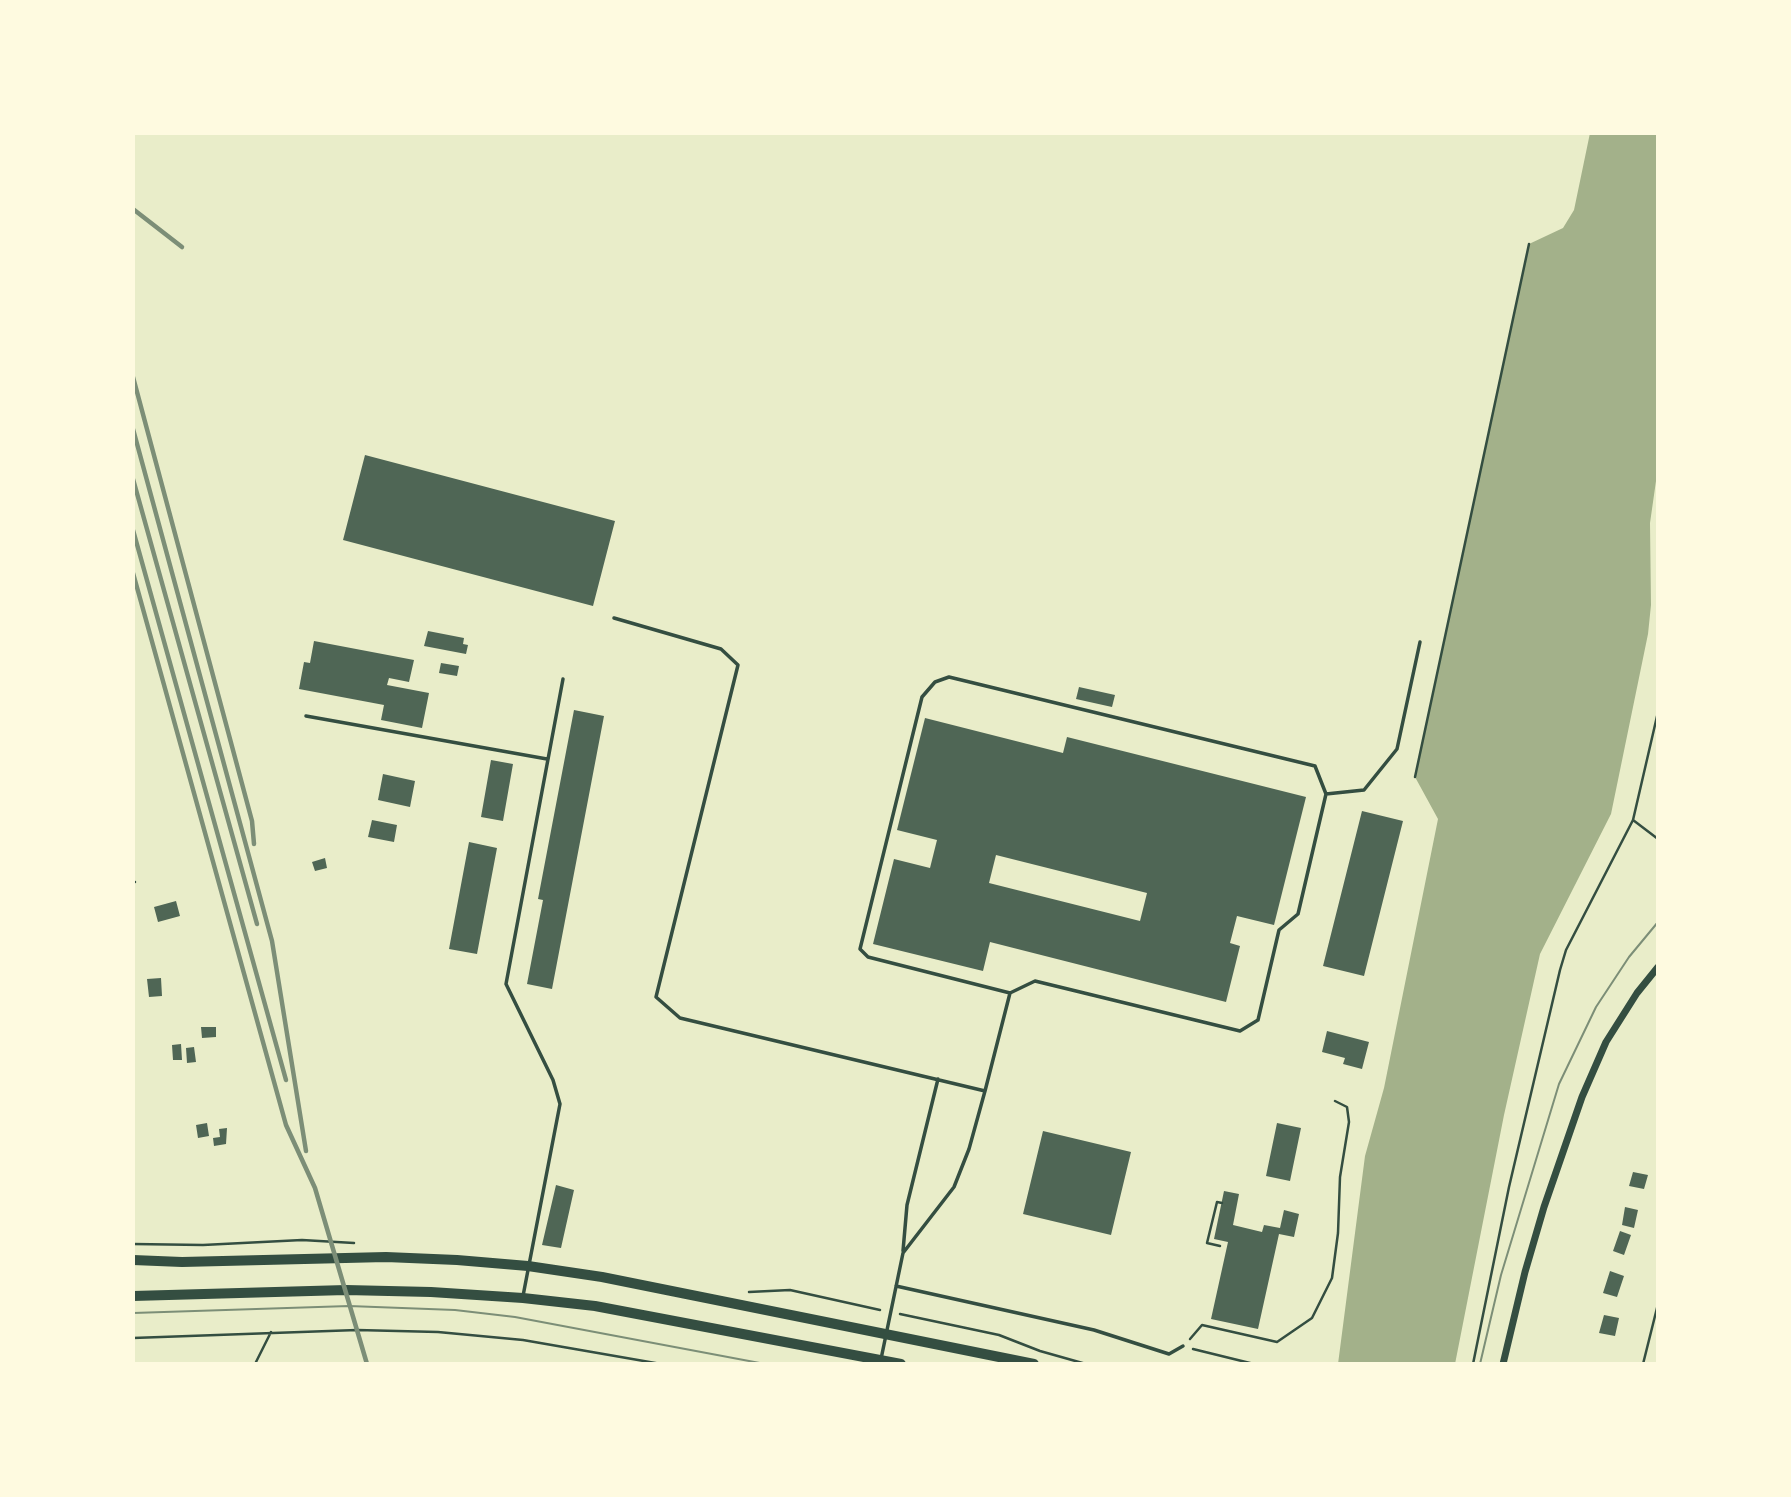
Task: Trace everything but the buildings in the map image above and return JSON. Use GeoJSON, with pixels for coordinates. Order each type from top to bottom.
{"type":"FeatureCollection","features":[{"type":"Feature","properties":{"kind":"main road"},"geometry":{"type":"LineString","coordinates":[[133,1261],[386,1257],[528,1266],[602,1277],[1034,1364]]}},
{"type":"Feature","properties":{"kind":"main road"},"geometry":{"type":"LineString","coordinates":[[133,1296],[346,1290],[523,1298],[595,1306],[901,1364]]}},
{"type":"Feature","properties":{"kind":"street"},"geometry":{"type":"LineString","coordinates":[[1503,1364],[1544,1207],[1582,1097],[1606,1042],[1637,993],[1658,967]]}},
{"type":"Feature","properties":{"kind":"lane"},"geometry":{"type":"LineString","coordinates":[[614,618],[721,649],[738,665],[656,997],[680,1018],[985,1091]]}},
{"type":"Feature","properties":{"kind":"lane"},"geometry":{"type":"LineString","coordinates":[[1326,794],[1364,790],[1396,749],[1420,642]]}},
{"type":"Feature","properties":{"kind":"lane"},"geometry":{"type":"LineString","coordinates":[[949,677],[1315,766],[1326,794],[1298,914],[1279,930],[1258,1020],[1240,1031],[1035,981],[1010,993],[867,957],[860,949],[922,697],[935,682],[949,677]]}},
{"type":"Feature","properties":{"kind":"lane"},"geometry":{"type":"LineString","coordinates":[[523,1298],[560,1104],[553,1080],[506,984],[563,678]]}},
{"type":"Feature","properties":{"kind":"lane"},"geometry":{"type":"LineString","coordinates":[[306,716],[547,759]]}},
{"type":"Feature","properties":{"kind":"lane"},"geometry":{"type":"LineString","coordinates":[[903,1253],[954,1186],[969,1149],[1010,993]]}},
{"type":"Feature","properties":{"kind":"lane"},"geometry":{"type":"LineString","coordinates":[[880,1361],[903,1253],[906,1205],[938,1079]]}},
{"type":"Feature","properties":{"kind":"lane"},"geometry":{"type":"LineString","coordinates":[[896,1286],[1094,1330],[1169,1354],[1183,1346]]}},
{"type":"Feature","properties":{"kind":"path"},"geometry":{"type":"LineString","coordinates":[[1415,777],[1529,244]]}},
{"type":"Feature","properties":{"kind":"path"},"geometry":{"type":"LineString","coordinates":[[1474,1364],[1509,1187],[1560,970],[1566,950],[1633,820],[1658,712]]}},
{"type":"Feature","properties":{"kind":"path"},"geometry":{"type":"LineString","coordinates":[[1633,820],[1658,839]]}},
{"type":"Feature","properties":{"kind":"path"},"geometry":{"type":"LineString","coordinates":[[1254,1364],[1183,1346],[1202,1325],[1277,1342],[1311,1318],[1332,1278],[1338,1233],[1340,1177],[1349,1122],[1348,1107],[1335,1101]]}},
{"type":"Feature","properties":{"kind":"path"},"geometry":{"type":"LineString","coordinates":[[1220,1246],[1208,1243],[1217,1202],[1222,1203]]}},
{"type":"Feature","properties":{"kind":"path"},"geometry":{"type":"LineString","coordinates":[[133,1238],[134,1244]]}},
{"type":"Feature","properties":{"kind":"path"},"geometry":{"type":"LineString","coordinates":[[1643,1364],[1658,1304]]}},
{"type":"Feature","properties":{"kind":"path"},"geometry":{"type":"LineString","coordinates":[[922,1318],[999,1335],[1040,1351],[1086,1364]]}},
{"type":"Feature","properties":{"kind":"path"},"geometry":{"type":"LineString","coordinates":[[133,1338],[357,1330],[438,1332],[523,1340],[660,1364]]}},
{"type":"Feature","properties":{"kind":"path"},"geometry":{"type":"LineString","coordinates":[[255,1364],[271,1332]]}},
{"type":"Feature","properties":{"kind":"shaded area"},"geometry":{"type":"Polygon","coordinates":[[[1590,133],[1658,133],[1658,467],[1650,523],[1651,605],[1648,634],[1611,814],[1540,954],[1504,1115],[1455,1364],[1338,1364],[1365,1156],[1384,1088],[1438,819],[1415,777],[1529,244],[1563,228],[1574,210],[1590,133]]]}},
{"type":"Feature","properties":{"kind":"tram line"},"geometry":{"type":"LineString","coordinates":[[1480,1364],[1501,1275],[1559,1084],[1596,1007],[1629,957],[1658,922]]}},
{"type":"Feature","properties":{"kind":"tram line"},"geometry":{"type":"LineString","coordinates":[[133,1313],[349,1306],[455,1310],[515,1317],[765,1364]]}},
{"type":"Feature","properties":{"kind":"railway"},"geometry":{"type":"LineString","coordinates":[[133,209],[182,247]]}},
{"type":"Feature","properties":{"kind":"railway"},"geometry":{"type":"LineString","coordinates":[[133,377],[252,821],[254,844]]}},
{"type":"Feature","properties":{"kind":"railway"},"geometry":{"type":"LineString","coordinates":[[133,429],[272,941],[306,1151]]}},
{"type":"Feature","properties":{"kind":"railway"},"geometry":{"type":"LineString","coordinates":[[133,479],[257,924]]}},
{"type":"Feature","properties":{"kind":"railway"},"geometry":{"type":"LineString","coordinates":[[133,530],[286,1080]]}},
{"type":"Feature","properties":{"kind":"railway"},"geometry":{"type":"LineString","coordinates":[[133,573],[286,1125],[315,1188],[367,1364]]}}]}
